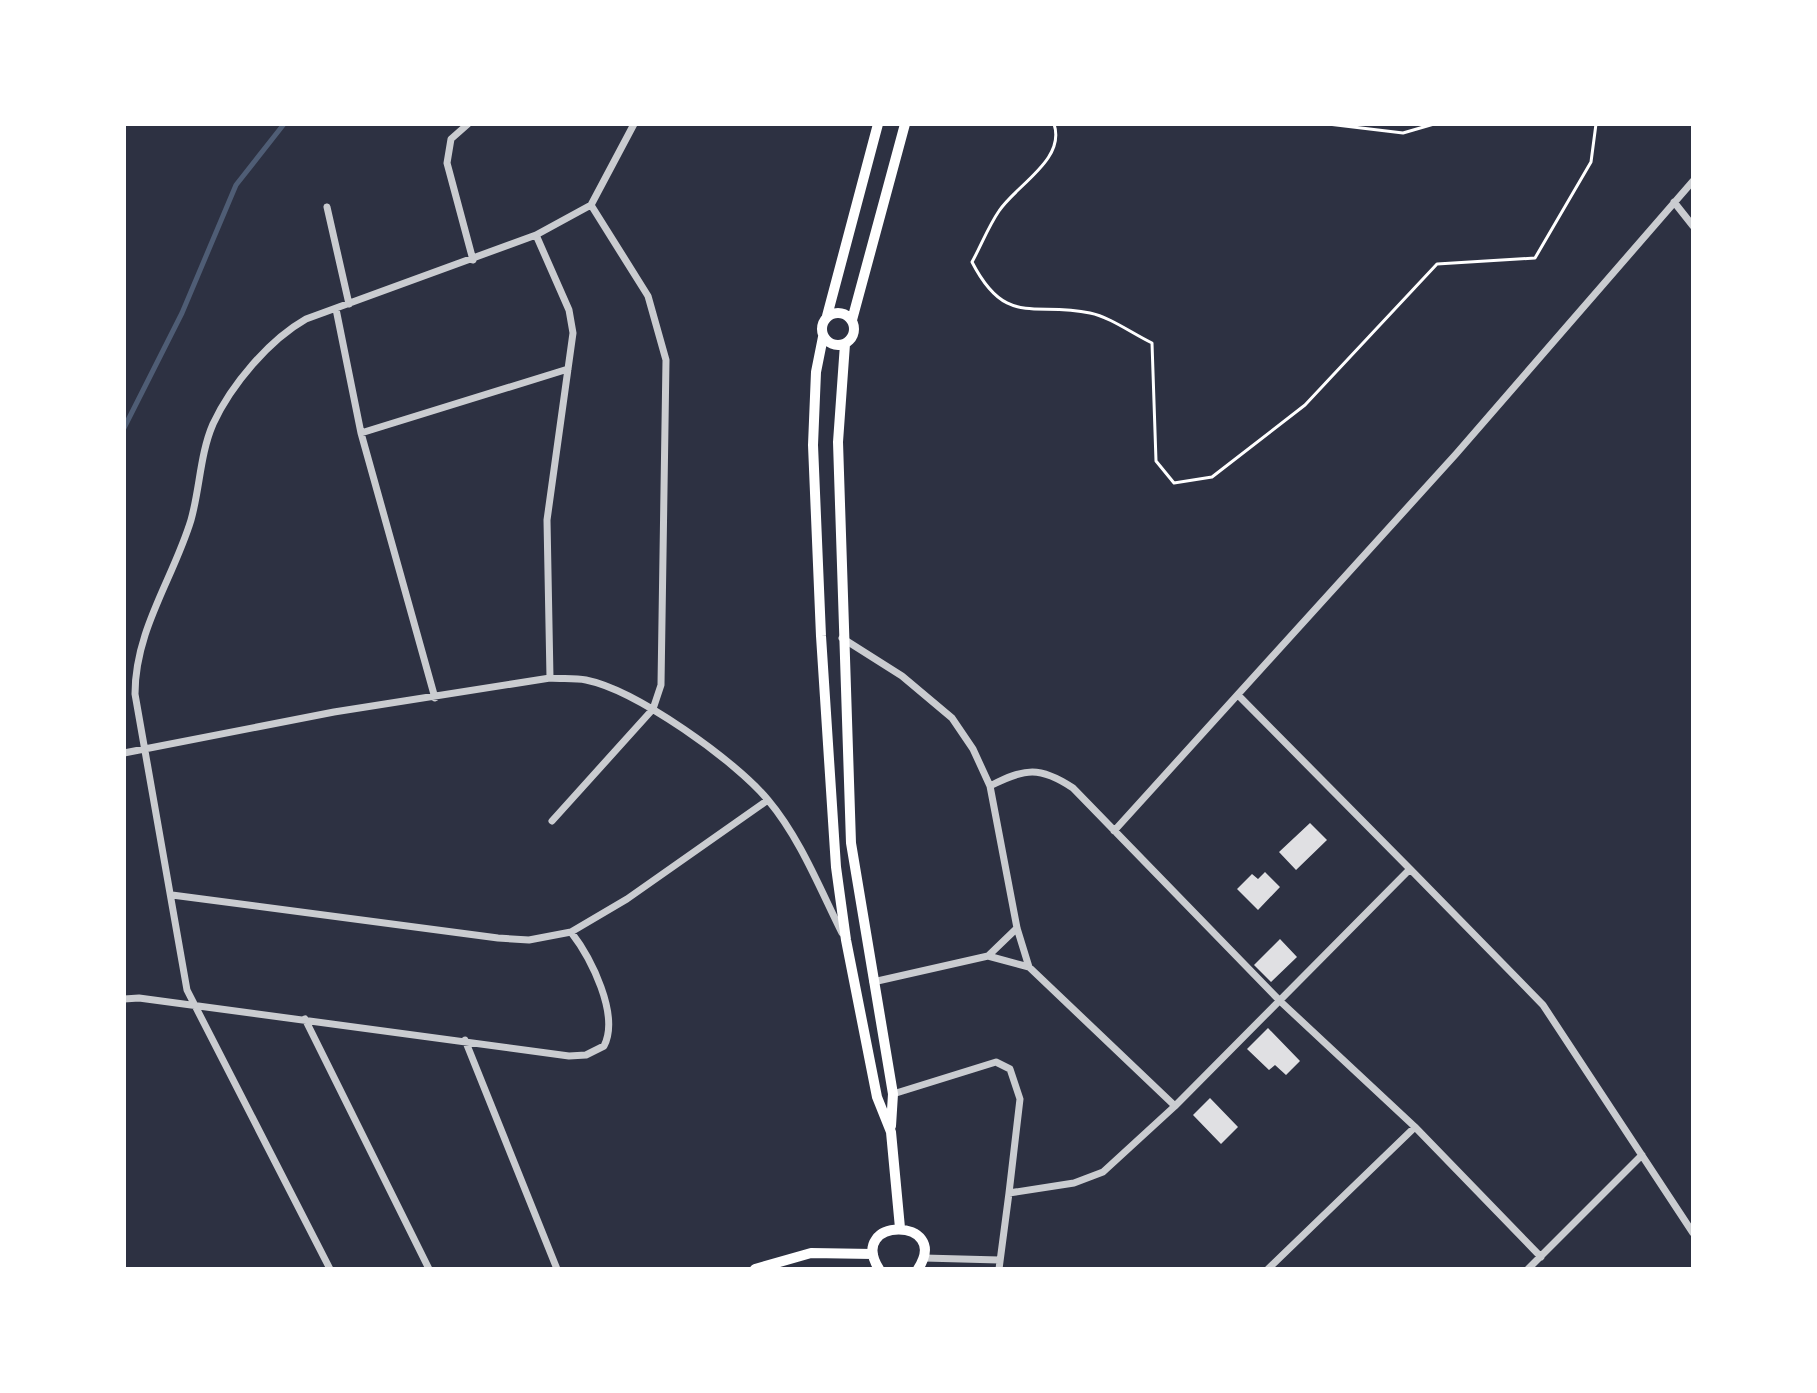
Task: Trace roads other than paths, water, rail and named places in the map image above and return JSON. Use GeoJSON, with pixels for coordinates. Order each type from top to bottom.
{"type":"FeatureCollection","features":[{"type":"Feature","properties":{"kind":"main road"},"geometry":{"type":"LineString","coordinates":[[878,124],[827,316],[821,328],[823,337],[816,372],[813,445],[836,867],[846,940],[877,1097],[891,1132]]}},
{"type":"Feature","properties":{"kind":"main road"},"geometry":{"type":"LineString","coordinates":[[900,1228],[891,1132],[893,1094],[851,843],[838,442],[845,344],[854,333],[852,320],[905,124]]}},
{"type":"Feature","properties":{"kind":"main road"},"geometry":{"type":"LineString","coordinates":[[827,316],[843,313],[852,320]]}},
{"type":"Feature","properties":{"kind":"main road"},"geometry":{"type":"LineString","coordinates":[[823,337],[831,344],[845,344]]}},
{"type":"Feature","properties":{"kind":"main road"},"geometry":{"type":"LineString","coordinates":[[879,1269],[873,1254],[878,1238],[900,1228]]}},
{"type":"Feature","properties":{"kind":"main road"},"geometry":{"type":"LineString","coordinates":[[900,1228],[919,1238],[924,1258],[918,1269]]}},
{"type":"Feature","properties":{"kind":"main road"},"geometry":{"type":"LineString","coordinates":[[755,1269],[811,1253],[873,1254]]}},
{"type":"Feature","properties":{"kind":"street"},"geometry":{"type":"LineString","coordinates":[[468,124],[451,139],[447,163],[473,260]]}},
{"type":"Feature","properties":{"kind":"street"},"geometry":{"type":"LineString","coordinates":[[330,1269],[183,976],[172,895],[135,694],[135,668],[147,627],[190,522],[213,424],[226,401],[282,333],[306,319],[536,235],[591,205],[634,124]]}},
{"type":"Feature","properties":{"kind":"street"},"geometry":{"type":"LineString","coordinates":[[1114,831],[1456,454],[1693,181]]}},
{"type":"Feature","properties":{"kind":"street"},"geometry":{"type":"LineString","coordinates":[[1674,202],[1693,226]]}},
{"type":"Feature","properties":{"kind":"street"},"geometry":{"type":"LineString","coordinates":[[552,821],[653,709],[661,685],[666,360],[648,296],[591,205]]}},
{"type":"Feature","properties":{"kind":"street"},"geometry":{"type":"LineString","coordinates":[[327,207],[349,304]]}},
{"type":"Feature","properties":{"kind":"street"},"geometry":{"type":"LineString","coordinates":[[536,235],[569,310],[573,333],[547,520],[550,678]]}},
{"type":"Feature","properties":{"kind":"street"},"geometry":{"type":"LineString","coordinates":[[336,309],[361,433],[435,698]]}},
{"type":"Feature","properties":{"kind":"street"},"geometry":{"type":"LineString","coordinates":[[361,433],[568,369]]}},
{"type":"Feature","properties":{"kind":"street"},"geometry":{"type":"LineString","coordinates":[[842,637],[902,676],[952,718],[990,786],[1017,928],[1029,967]]}},
{"type":"Feature","properties":{"kind":"street"},"geometry":{"type":"LineString","coordinates":[[124,753],[147,751],[266,724],[550,678],[586,680],[653,709],[742,774],[768,800],[803,856],[846,940]]}},
{"type":"Feature","properties":{"kind":"street"},"geometry":{"type":"LineString","coordinates":[[1238,695],[1543,1005],[1693,1233]]}},
{"type":"Feature","properties":{"kind":"street"},"geometry":{"type":"LineString","coordinates":[[990,786],[1010,776],[1033,771],[1053,775],[1073,788],[1281,1002],[1415,1127],[1541,1257]]}},
{"type":"Feature","properties":{"kind":"street"},"geometry":{"type":"LineString","coordinates":[[172,895],[529,940],[571,932],[627,899],[768,800]]}},
{"type":"Feature","properties":{"kind":"street"},"geometry":{"type":"LineString","coordinates":[[1009,1193],[1074,1183],[1103,1172],[1281,1002],[1410,869]]}},
{"type":"Feature","properties":{"kind":"street"},"geometry":{"type":"LineString","coordinates":[[988,956],[1017,928]]}},
{"type":"Feature","properties":{"kind":"street"},"geometry":{"type":"LineString","coordinates":[[124,999],[139,998],[305,1019],[569,1056],[586,1055],[604,1046],[608,1027],[604,995],[586,952],[571,932]]}},
{"type":"Feature","properties":{"kind":"street"},"geometry":{"type":"LineString","coordinates":[[873,982],[988,956],[1029,967],[1175,1106]]}},
{"type":"Feature","properties":{"kind":"street"},"geometry":{"type":"LineString","coordinates":[[305,1019],[429,1269]]}},
{"type":"Feature","properties":{"kind":"street"},"geometry":{"type":"LineString","coordinates":[[465,1040],[557,1269]]}},
{"type":"Feature","properties":{"kind":"street"},"geometry":{"type":"LineString","coordinates":[[893,1094],[996,1062],[1004,1064],[1015,1080],[1020,1099],[999,1265],[924,1258]]}},
{"type":"Feature","properties":{"kind":"street"},"geometry":{"type":"LineString","coordinates":[[1268,1269],[1415,1127]]}},
{"type":"Feature","properties":{"kind":"street"},"geometry":{"type":"LineString","coordinates":[[1528,1269],[1642,1155]]}},
{"type":"Feature","properties":{"kind":"waterway"},"geometry":{"type":"LineString","coordinates":[[124,428],[182,313],[236,185],[284,124]]}}]}
